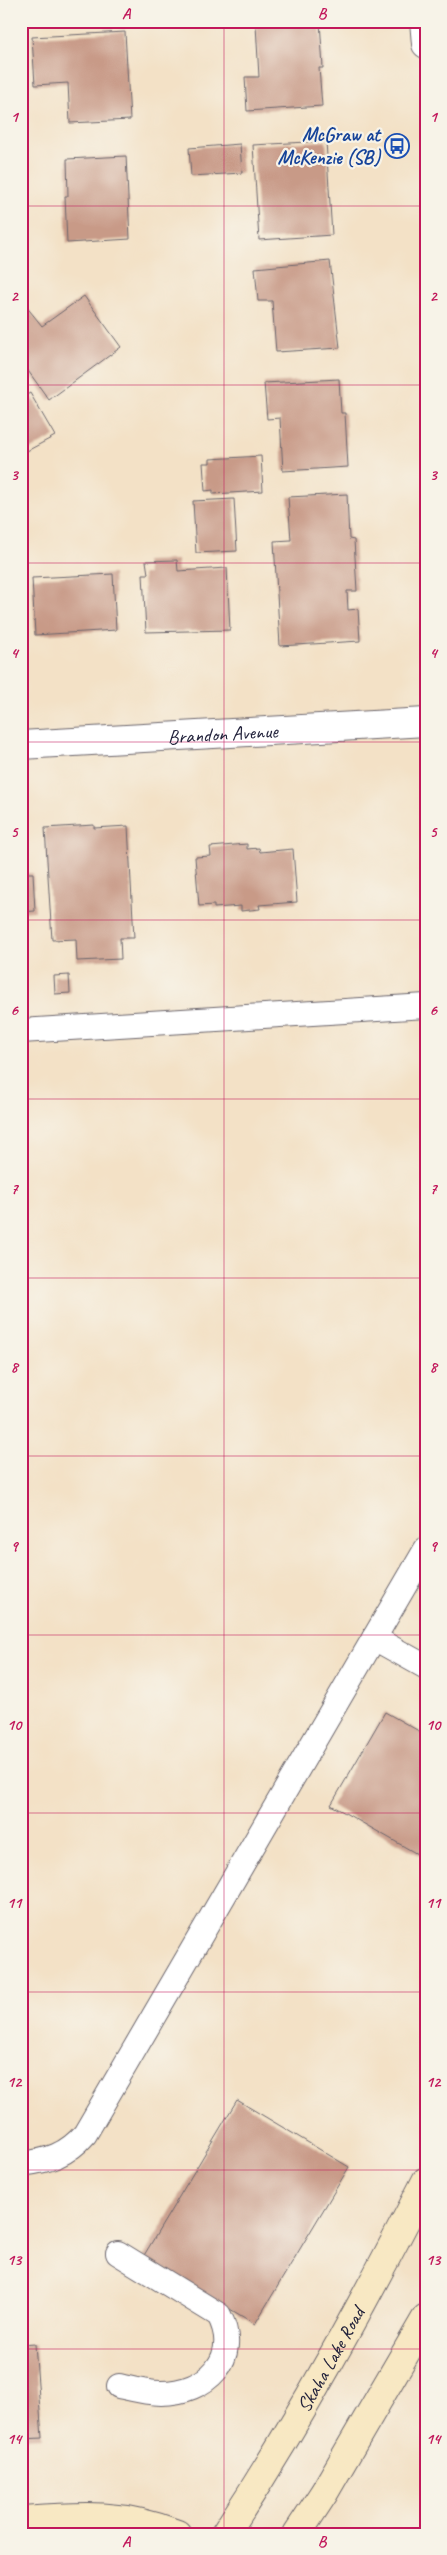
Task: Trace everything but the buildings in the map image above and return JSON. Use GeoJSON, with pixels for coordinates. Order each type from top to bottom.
{"type":"FeatureCollection","features":[{"type":"Feature","properties":{"kind":"main road","name":"Skaha Lake Road"},"geometry":{"type":"LineString","coordinates":[[225,2534],[272,2462],[356,2317],[426,2181]]}},
{"type":"Feature","properties":{"kind":"main road"},"geometry":{"type":"LineString","coordinates":[[297,2534],[324,2493],[426,2318]]}},
{"type":"Feature","properties":{"kind":"main road"},"geometry":{"type":"LineString","coordinates":[[21,2520],[121,2517],[154,2524],[177,2534]]}},
{"type":"Feature","properties":{"kind":"street"},"geometry":{"type":"LineString","coordinates":[[424,21],[426,44]]}},
{"type":"Feature","properties":{"kind":"street","name":"Brandon Avenue"},"geometry":{"type":"LineString","coordinates":[[21,745],[426,722]]}},
{"type":"Feature","properties":{"kind":"lane"},"geometry":{"type":"LineString","coordinates":[[21,1031],[426,1006]]}},
{"type":"Feature","properties":{"kind":"lane"},"geometry":{"type":"LineString","coordinates":[[21,2164],[46,2161],[63,2154],[75,2146],[85,2134],[426,1549]]}},
{"type":"Feature","properties":{"kind":"lane"},"geometry":{"type":"LineString","coordinates":[[374,1638],[426,1667]]}},
{"type":"Feature","properties":{"kind":"lane"},"geometry":{"type":"LineString","coordinates":[[118,2253],[219,2315],[226,2329],[226,2346],[222,2363],[210,2376],[195,2387],[179,2392],[160,2394],[119,2386]]}},
{"type":"Feature","properties":{"kind":"place","name":"McGraw at McKenzie (SB)"},"geometry":{"type":"Point","coordinates":[397,146]}}]}
